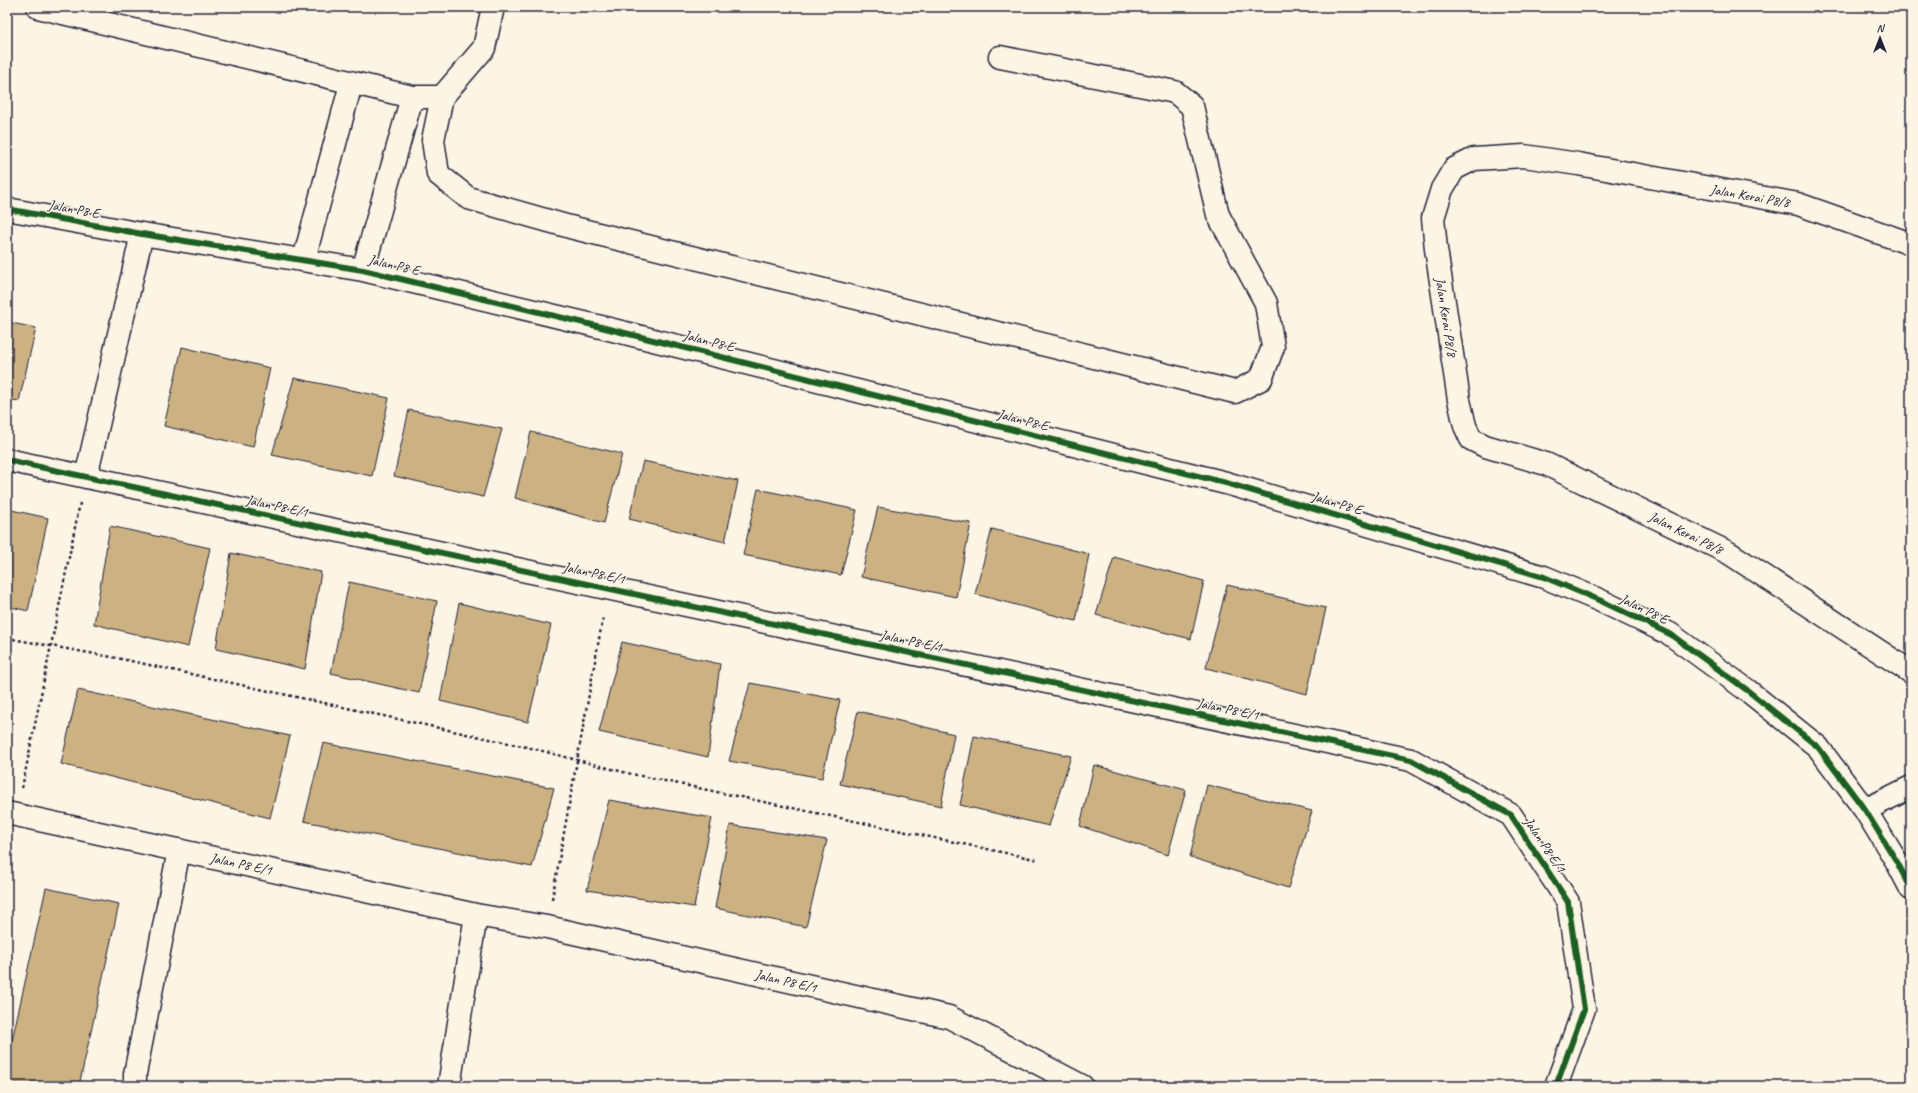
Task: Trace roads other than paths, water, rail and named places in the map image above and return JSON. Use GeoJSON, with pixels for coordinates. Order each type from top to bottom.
{"type":"FeatureCollection","features":[{"type":"Feature","properties":{"kind":"street"},"geometry":{"type":"LineString","coordinates":[[38,7],[351,84],[412,97],[442,96]]}},
{"type":"Feature","properties":{"kind":"street"},"geometry":{"type":"LineString","coordinates":[[493,7],[484,48],[442,96],[433,140],[438,174],[468,198],[570,227],[1235,392],[1261,379],[1273,347],[1266,303],[1218,215],[1192,106],[1175,92],[1000,57]]}},
{"type":"Feature","properties":{"kind":"street"},"geometry":{"type":"LineString","coordinates":[[304,259],[351,84]]}},
{"type":"Feature","properties":{"kind":"street"},"geometry":{"type":"LineString","coordinates":[[364,270],[412,97]]}},
{"type":"Feature","properties":{"kind":"street","name":"Jalan Kerai P8/8"},"geometry":{"type":"LineString","coordinates":[[1911,244],[1798,204],[1578,164],[1524,156],[1474,159],[1454,169],[1442,189],[1433,218],[1436,249],[1459,400],[1465,426],[1471,439],[1485,446],[1546,464],[1729,554],[1911,672]]}},
{"type":"Feature","properties":{"kind":"street","name":"Jalan P8 E"},"geometry":{"type":"LineString","coordinates":[[7,209],[142,234],[304,259],[364,270],[616,331],[1226,483],[1544,577],[1599,600],[1670,634],[1741,685],[1818,747],[1865,810],[1897,862],[1911,889]]}},
{"type":"Feature","properties":{"kind":"street"},"geometry":{"type":"LineString","coordinates":[[86,477],[142,234]]}},
{"type":"Feature","properties":{"kind":"street","name":"Jalan P8 E/1"},"geometry":{"type":"LineString","coordinates":[[7,460],[1411,760],[1511,815],[1568,902],[1584,1009],[1556,1086]]}},
{"type":"Feature","properties":{"kind":"street"},"geometry":{"type":"LineString","coordinates":[[1865,810],[1911,787]]}},
{"type":"Feature","properties":{"kind":"street","name":"Jalan P8 E/1"},"geometry":{"type":"LineString","coordinates":[[12,814],[476,915],[547,927],[949,1017],[1082,1086]]}},
{"type":"Feature","properties":{"kind":"street"},"geometry":{"type":"LineString","coordinates":[[135,1086],[135,1074],[179,850]]}},
{"type":"Feature","properties":{"kind":"street"},"geometry":{"type":"LineString","coordinates":[[449,1086],[476,915]]}}]}
